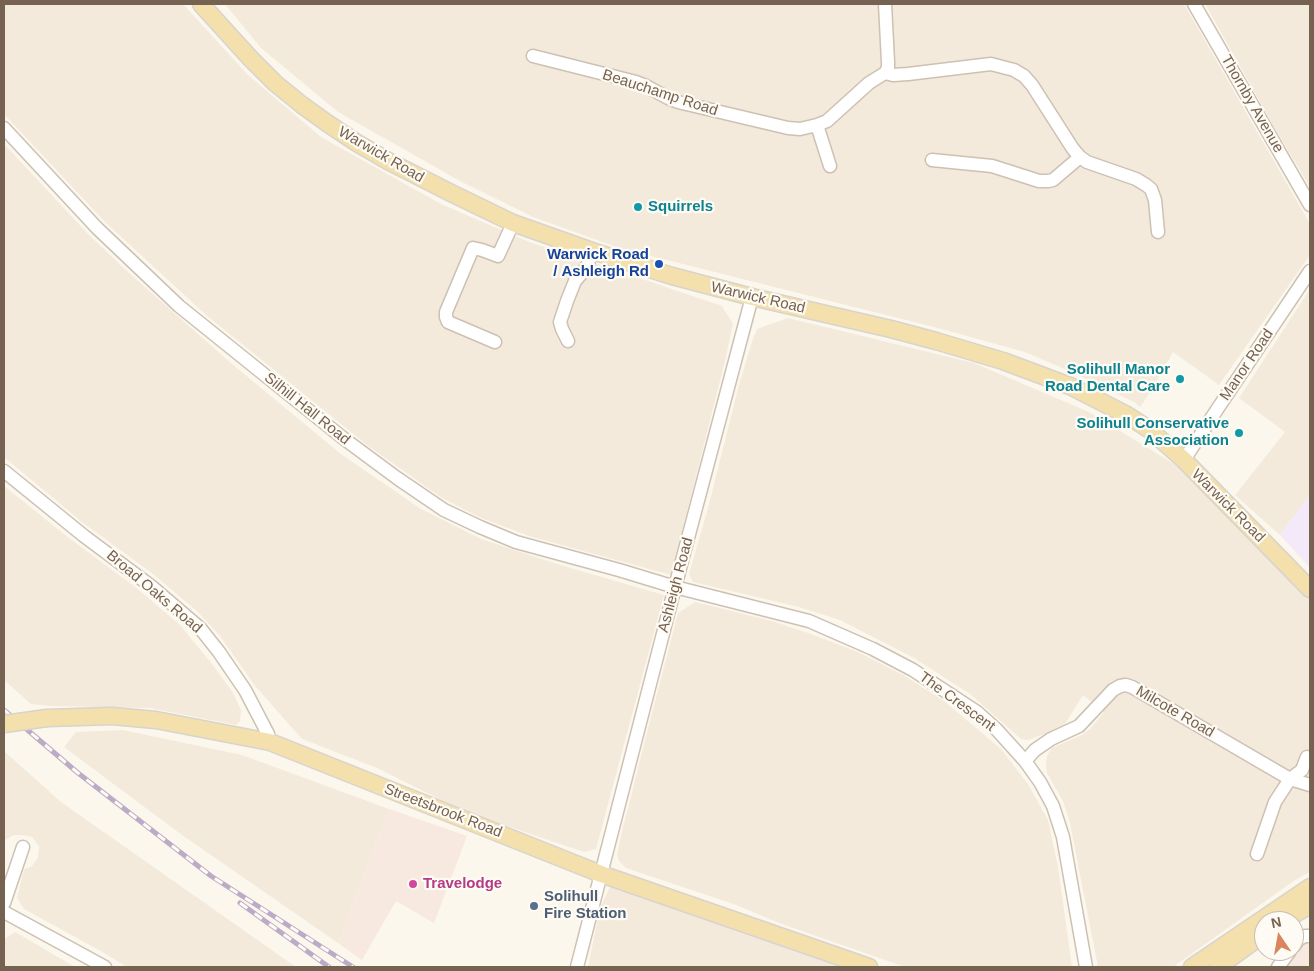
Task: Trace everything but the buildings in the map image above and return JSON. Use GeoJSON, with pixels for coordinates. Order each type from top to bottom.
{"type":"FeatureCollection","features":[{"type":"Feature","properties":{"kind":"main road","name":"Warwick Road"},"geometry":{"type":"LineString","coordinates":[[201,4],[275,83],[327,123],[388,161],[514,223],[592,251],[672,276],[936,341],[1003,361],[1070,386],[1127,415],[1150,430],[1184,460],[1310,589]]}},
{"type":"Feature","properties":{"kind":"main road","name":"Streetsbrook Road"},"geometry":{"type":"LineString","coordinates":[[4,724],[47,718],[112,716],[156,720],[270,742],[601,874],[870,967]]}},
{"type":"Feature","properties":{"kind":"main road"},"geometry":{"type":"LineString","coordinates":[[1192,967],[1310,887]]}},
{"type":"Feature","properties":{"kind":"main road"},"geometry":{"type":"LineString","coordinates":[[1218,967],[1254,941]]}},
{"type":"Feature","properties":{"kind":"street"},"geometry":{"type":"LineString","coordinates":[[885,4],[888,62],[888,68],[885,73],[893,75],[908,74],[991,64],[1014,70],[1032,84],[1080,157],[1087,162],[1136,179],[1151,189],[1155,200],[1158,232]]}},
{"type":"Feature","properties":{"kind":"street","name":"Thornby Avenue"},"geometry":{"type":"LineString","coordinates":[[1194,4],[1310,205]]}},
{"type":"Feature","properties":{"kind":"street","name":"Beauchamp Road"},"geometry":{"type":"LineString","coordinates":[[533,56],[636,82],[668,98],[688,104],[788,128],[800,129],[827,121],[869,83],[885,73]]}},
{"type":"Feature","properties":{"kind":"street"},"geometry":{"type":"LineString","coordinates":[[818,125],[830,166]]}},
{"type":"Feature","properties":{"kind":"street","name":"Silhill Hall Road"},"geometry":{"type":"LineString","coordinates":[[4,128],[97,228],[179,306],[397,478],[444,510],[516,542],[675,587]]}},
{"type":"Feature","properties":{"kind":"street"},"geometry":{"type":"LineString","coordinates":[[932,160],[992,166],[1039,181],[1048,181],[1053,180],[1080,157]]}},
{"type":"Feature","properties":{"kind":"street"},"geometry":{"type":"LineString","coordinates":[[495,342],[448,322],[446,312],[473,248],[498,256],[514,223]]}},
{"type":"Feature","properties":{"kind":"street"},"geometry":{"type":"LineString","coordinates":[[568,341],[560,322],[575,281],[587,267],[592,251]]}},
{"type":"Feature","properties":{"kind":"street","name":"Manor Road"},"geometry":{"type":"LineString","coordinates":[[1184,460],[1310,271]]}},
{"type":"Feature","properties":{"kind":"street","name":"Ashleigh Road"},"geometry":{"type":"LineString","coordinates":[[577,967],[752,297]]}},
{"type":"Feature","properties":{"kind":"street","name":"Broad Oaks Road"},"geometry":{"type":"LineString","coordinates":[[4,471],[84,536],[151,586],[200,628],[245,690],[268,734],[270,742]]}},
{"type":"Feature","properties":{"kind":"street","name":"The Crescent"},"geometry":{"type":"LineString","coordinates":[[675,587],[809,620],[874,649],[913,670],[977,712],[997,730],[1025,761],[1040,782],[1058,818],[1086,967]]}},
{"type":"Feature","properties":{"kind":"street","name":"Milcote Road"},"geometry":{"type":"LineString","coordinates":[[1025,761],[1035,750],[1052,739],[1079,726],[1113,690],[1126,685],[1290,779],[1310,785]]}},
{"type":"Feature","properties":{"kind":"street"},"geometry":{"type":"LineString","coordinates":[[1257,854],[1275,802],[1290,779],[1302,770],[1307,757]]}},
{"type":"Feature","properties":{"kind":"street"},"geometry":{"type":"LineString","coordinates":[[4,903],[23,847]]}},
{"type":"Feature","properties":{"kind":"street"},"geometry":{"type":"LineString","coordinates":[[4,912],[105,967]]}},
{"type":"Feature","properties":{"kind":"shaded area"},"geometry":{"type":"Polygon","coordinates":[[[4,4],[183,4],[248,75],[321,137],[441,204],[529,242],[722,306],[733,324],[671,575],[529,536],[479,517],[442,498],[367,445],[206,315],[105,222],[4,114],[4,4]]]}},
{"type":"Feature","properties":{"kind":"shaded area"},"geometry":{"type":"Polygon","coordinates":[[[225,4],[1184,4],[1310,224],[1310,255],[1219,385],[1173,352],[1140,407],[1134,402],[1074,373],[1025,352],[934,327],[619,248],[533,217],[460,181],[338,112],[261,48],[225,4]]]}},
{"type":"Feature","properties":{"kind":"shaded area"},"geometry":{"type":"Polygon","coordinates":[[[1205,4],[1310,4],[1310,187],[1274,127],[1205,4]]]}},
{"type":"Feature","properties":{"kind":"shaded area"},"geometry":{"type":"Polygon","coordinates":[[[4,144],[89,235],[232,364],[341,454],[421,509],[481,539],[557,564],[664,595],[596,849],[584,852],[486,819],[437,798],[377,768],[302,739],[255,686],[220,636],[198,612],[153,574],[82,522],[4,457],[4,144]]]}},
{"type":"Feature","properties":{"kind":"shaded area"},"geometry":{"type":"Polygon","coordinates":[[[1310,289],[1310,494],[1280,535],[1235,495],[1285,432],[1239,398],[1310,289]]]}},
{"type":"Feature","properties":{"kind":"shaded area"},"geometry":{"type":"Polygon","coordinates":[[[788,318],[974,363],[1089,412],[1187,472],[1310,600],[1310,872],[1295,880],[1173,967],[1098,967],[1070,823],[1063,801],[1047,773],[1046,765],[1047,756],[1052,748],[1082,735],[1090,729],[1104,712],[1083,695],[1065,724],[1028,740],[1021,739],[970,694],[914,658],[840,620],[799,607],[693,582],[689,574],[752,342],[757,329],[788,318]]]}},
{"type":"Feature","properties":{"kind":"shaded area"},"geometry":{"type":"Polygon","coordinates":[[[4,486],[69,538],[134,586],[180,625],[232,691],[241,710],[240,721],[236,725],[150,708],[31,704],[4,680],[4,486]]]}},
{"type":"Feature","properties":{"kind":"shaded area"},"geometry":{"type":"Polygon","coordinates":[[[1310,494],[1310,568],[1280,535],[1310,494]]]}},
{"type":"Feature","properties":{"kind":"shaded area"},"geometry":{"type":"Polygon","coordinates":[[[695,602],[772,621],[858,652],[905,676],[944,701],[1001,749],[1028,784],[1048,820],[1058,867],[1072,967],[905,967],[779,923],[736,905],[626,868],[619,861],[617,855],[678,613],[695,602]]]}},
{"type":"Feature","properties":{"kind":"shaded area"},"geometry":{"type":"Polygon","coordinates":[[[123,730],[242,755],[389,809],[338,943],[182,835],[64,747],[76,732],[123,730]]]}},
{"type":"Feature","properties":{"kind":"shaded area"},"geometry":{"type":"Polygon","coordinates":[[[4,751],[61,802],[296,967],[127,967],[24,909],[17,898],[24,869],[32,866],[38,858],[39,846],[32,837],[22,835],[14,835],[5,840],[4,844],[4,751]]]}},
{"type":"Feature","properties":{"kind":"shaded area"},"geometry":{"type":"Polygon","coordinates":[[[389,809],[467,836],[434,923],[396,901],[362,960],[338,943],[389,809]]]}},
{"type":"Feature","properties":{"kind":"shaded area"},"geometry":{"type":"Polygon","coordinates":[[[610,887],[840,967],[588,967],[600,908],[610,887]]]}},
{"type":"Feature","properties":{"kind":"shaded area"},"geometry":{"type":"Polygon","coordinates":[[[15,932],[75,967],[4,967],[4,939],[15,932]]]}},
{"type":"Feature","properties":{"kind":"shaded area"},"geometry":{"type":"Polygon","coordinates":[[[1310,940],[1310,967],[1285,967],[1289,961],[1304,961],[1304,943],[1310,940]]]}},
{"type":"Feature","properties":{"kind":"railway"},"geometry":{"type":"LineString","coordinates":[[4,710],[78,773],[211,876],[353,967]]}},
{"type":"Feature","properties":{"kind":"railway"},"geometry":{"type":"LineString","coordinates":[[240,903],[329,967]]}},
{"type":"Feature","properties":{"kind":"place","name":"Squirrels"},"geometry":{"type":"Point","coordinates":[638,207]}},
{"type":"Feature","properties":{"kind":"place","name":"Warwick Road / Ashleigh Rd"},"geometry":{"type":"Point","coordinates":[659,264]}},
{"type":"Feature","properties":{"kind":"place","name":"Solihull Manor Road Dental Care"},"geometry":{"type":"Point","coordinates":[1180,379]}},
{"type":"Feature","properties":{"kind":"place","name":"Solihull Conservative Association"},"geometry":{"type":"Point","coordinates":[1239,433]}},
{"type":"Feature","properties":{"kind":"place","name":"Travelodge"},"geometry":{"type":"Point","coordinates":[413,884]}},
{"type":"Feature","properties":{"kind":"place","name":"Solihull Fire Station"},"geometry":{"type":"Point","coordinates":[534,906]}}]}
